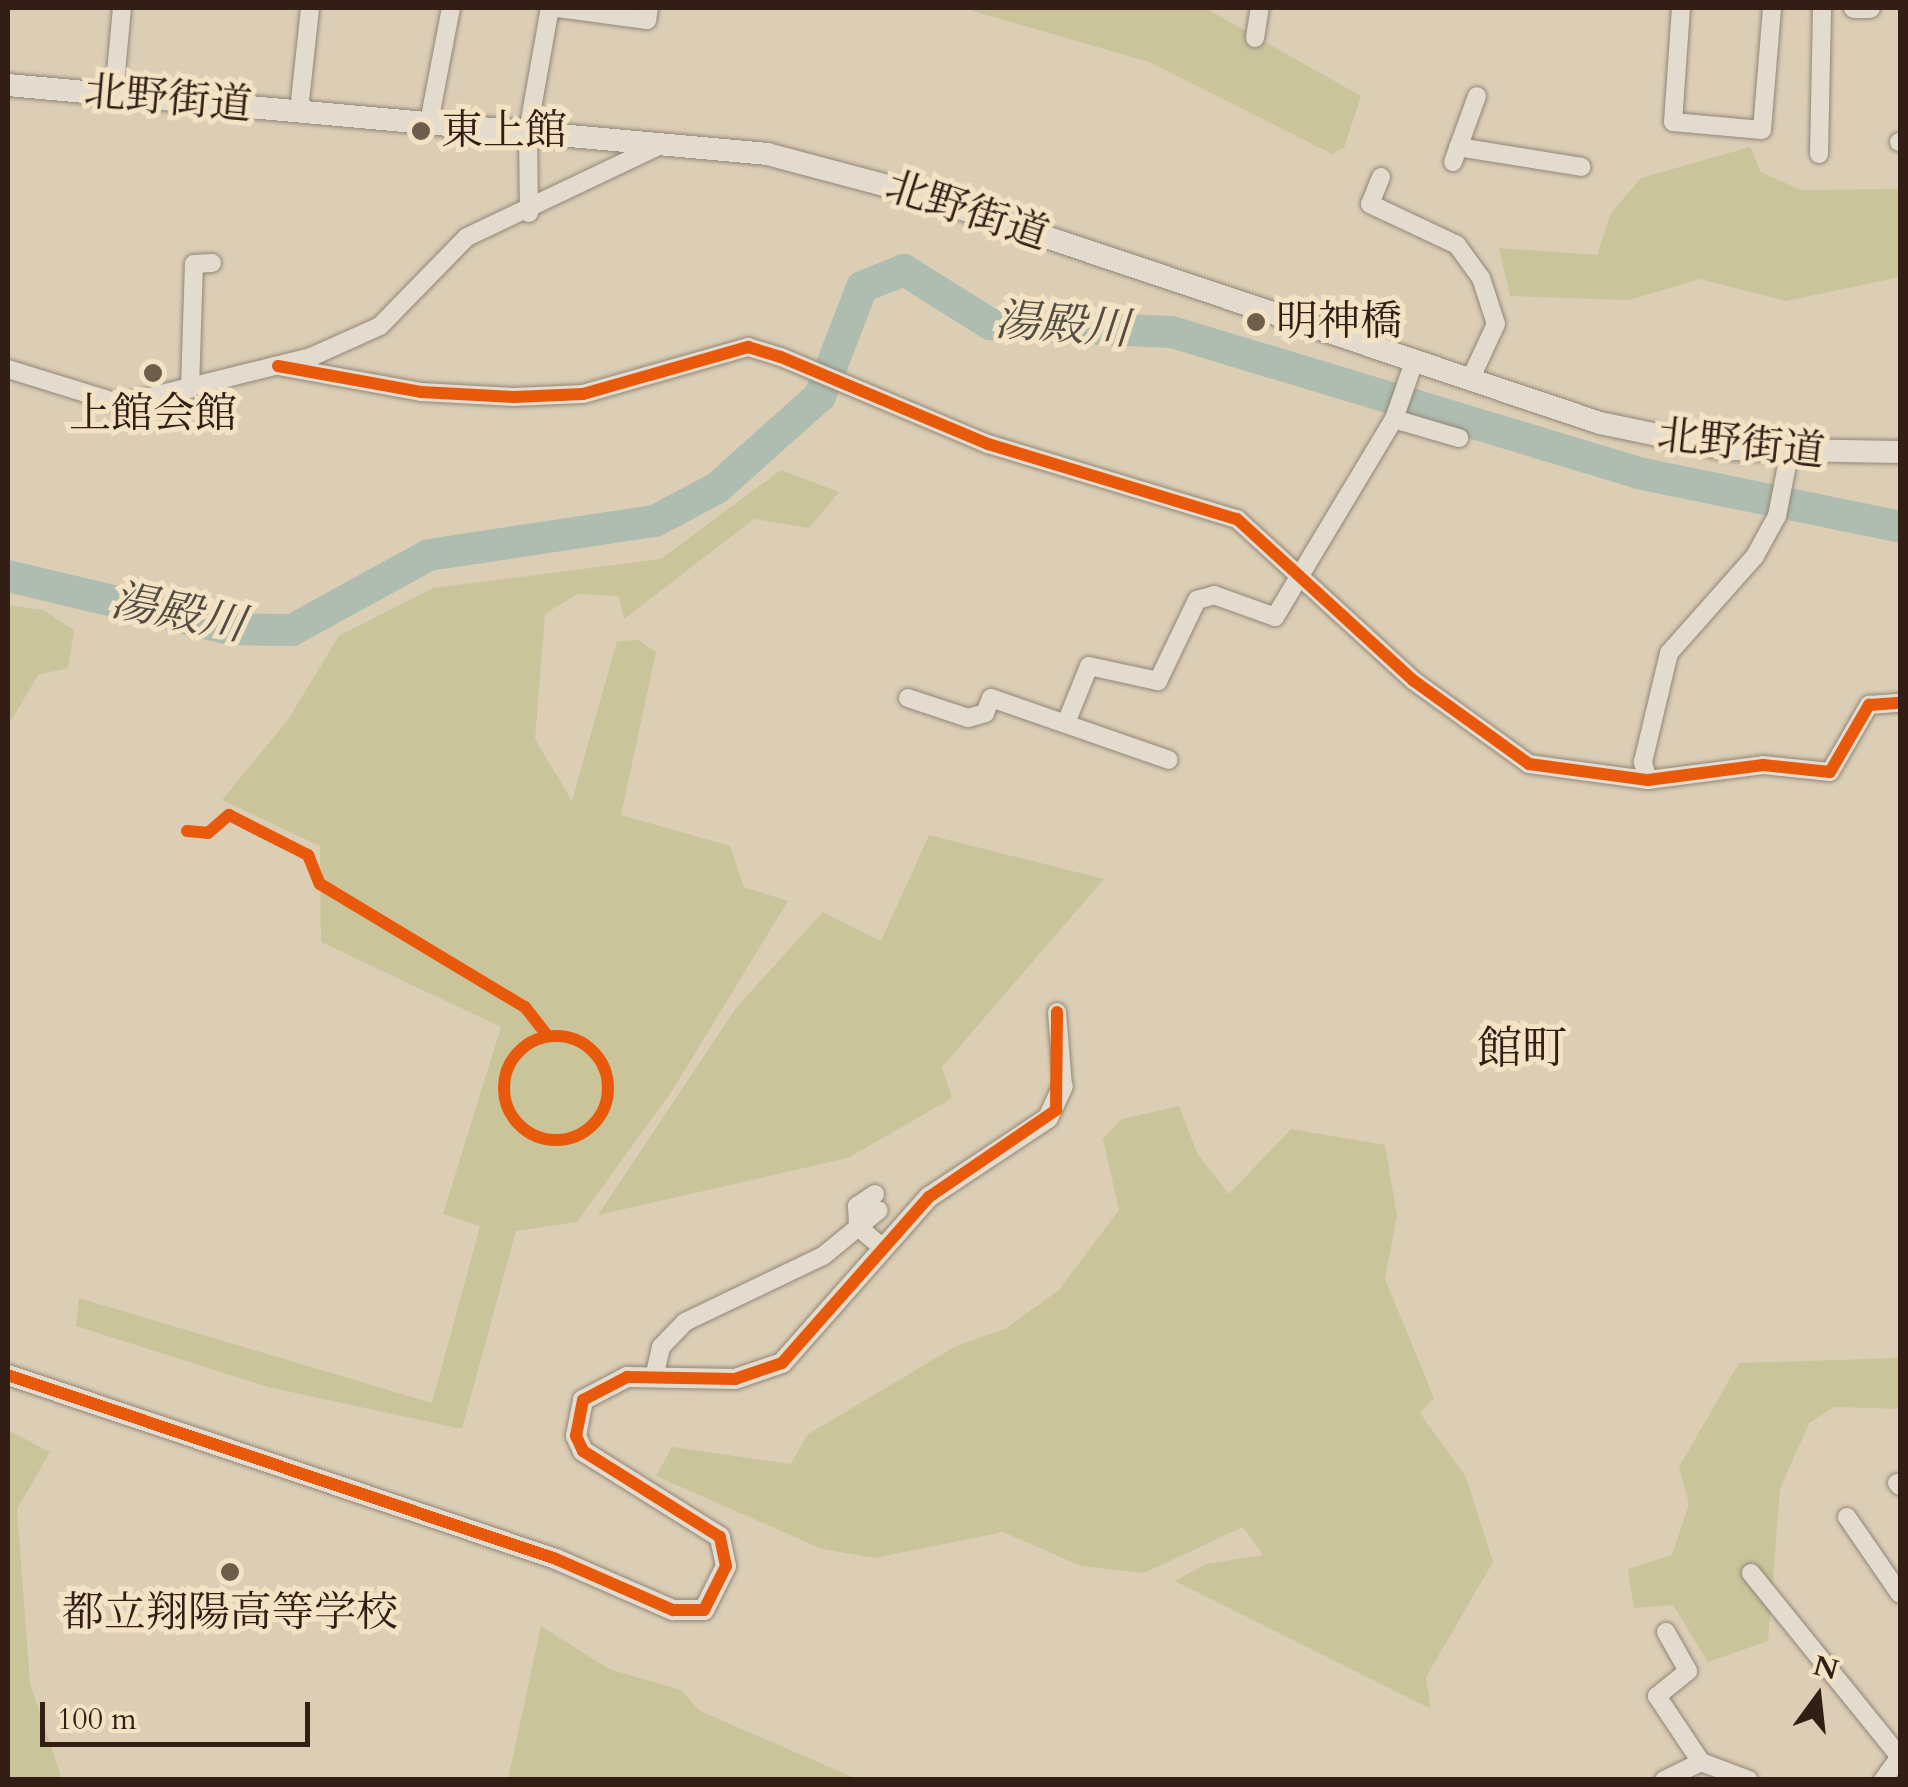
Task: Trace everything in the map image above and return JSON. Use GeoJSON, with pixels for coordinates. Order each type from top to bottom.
{"type":"FeatureCollection","features":[{"type":"Feature","properties":{"kind":"main road","name":"北野街道"},"geometry":{"type":"LineString","coordinates":[[8,85],[665,143],[840,170],[1636,432],[1789,455],[1900,452]]}},
{"type":"Feature","properties":{"kind":"street"},"geometry":{"type":"LineString","coordinates":[[114,94],[122,8]]}},
{"type":"Feature","properties":{"kind":"street"},"geometry":{"type":"LineString","coordinates":[[299,110],[310,8]]}},
{"type":"Feature","properties":{"kind":"street"},"geometry":{"type":"LineString","coordinates":[[429,122],[451,8]]}},
{"type":"Feature","properties":{"kind":"street"},"geometry":{"type":"LineString","coordinates":[[530,213],[528,131],[550,8]]}},
{"type":"Feature","properties":{"kind":"street"},"geometry":{"type":"LineString","coordinates":[[558,8],[646,20],[649,8]]}},
{"type":"Feature","properties":{"kind":"street"},"geometry":{"type":"LineString","coordinates":[[1255,38],[1260,8]]}},
{"type":"Feature","properties":{"kind":"street"},"geometry":{"type":"LineString","coordinates":[[1680,8],[1673,122],[1762,130],[1772,8]]}},
{"type":"Feature","properties":{"kind":"street"},"geometry":{"type":"LineString","coordinates":[[1819,154],[1822,8]]}},
{"type":"Feature","properties":{"kind":"street"},"geometry":{"type":"LineString","coordinates":[[1854,8],[1870,8]]}},
{"type":"Feature","properties":{"kind":"street"},"geometry":{"type":"LineString","coordinates":[[1478,96],[1456,154],[1581,167]]}},
{"type":"Feature","properties":{"kind":"street"},"geometry":{"type":"LineString","coordinates":[[8,368],[121,404],[278,366],[368,335],[457,244],[530,213],[665,143]]}},
{"type":"Feature","properties":{"kind":"street"},"geometry":{"type":"LineString","coordinates":[[1381,177],[1370,204],[1458,245],[1481,278],[1496,324],[1470,380]]}},
{"type":"Feature","properties":{"kind":"street"},"geometry":{"type":"LineString","coordinates":[[190,389],[194,264],[212,263]]}},
{"type":"Feature","properties":{"kind":"street"},"geometry":{"type":"LineString","coordinates":[[278,366],[421,392],[514,398],[583,394],[748,347],[846,388],[879,392],[1060,469],[1224,514],[1301,575],[1414,681],[1521,760],[1648,780],[1763,766],[1830,772],[1868,705],[1900,703]]}},
{"type":"Feature","properties":{"kind":"street"},"geometry":{"type":"LineString","coordinates":[[1066,722],[1089,666],[1158,681],[1188,606],[1214,595],[1275,617],[1396,416],[1414,362]]}},
{"type":"Feature","properties":{"kind":"street"},"geometry":{"type":"LineString","coordinates":[[1396,416],[1460,438]]}},
{"type":"Feature","properties":{"kind":"street"},"geometry":{"type":"LineString","coordinates":[[1648,780],[1643,762],[1669,653],[1755,556],[1777,516],[1789,455]]}},
{"type":"Feature","properties":{"kind":"street"},"geometry":{"type":"LineString","coordinates":[[908,698],[968,718],[985,713],[990,698],[1169,760]]}},
{"type":"Feature","properties":{"kind":"street"},"geometry":{"type":"LineString","coordinates":[[8,1375],[556,1559],[688,1614],[704,1610],[720,1585],[720,1536],[594,1461],[576,1436],[583,1400],[656,1373],[735,1378],[782,1363],[930,1197],[1048,1118],[1063,1086],[1057,1012]]}},
{"type":"Feature","properties":{"kind":"street"},"geometry":{"type":"LineString","coordinates":[[656,1373],[661,1347],[685,1322],[823,1256],[858,1227],[877,1202]]}},
{"type":"Feature","properties":{"kind":"street"},"geometry":{"type":"LineString","coordinates":[[858,1227],[883,1248]]}},
{"type":"Feature","properties":{"kind":"street"},"geometry":{"type":"LineString","coordinates":[[1847,1518],[1900,1594]]}},
{"type":"Feature","properties":{"kind":"street"},"geometry":{"type":"LineString","coordinates":[[1752,1573],[1900,1757],[1883,1780]]}},
{"type":"Feature","properties":{"kind":"street"},"geometry":{"type":"LineString","coordinates":[[1666,1632],[1688,1671],[1657,1696],[1700,1762],[1750,1780]]}},
{"type":"Feature","properties":{"kind":"street"},"geometry":{"type":"LineString","coordinates":[[1664,1780],[1700,1762]]}},
{"type":"Feature","properties":{"kind":"shaded area"},"geometry":{"type":"Polygon","coordinates":[[[963,8],[1205,8],[1361,96],[1344,148],[1332,154],[1149,62],[963,8]]]}},
{"type":"Feature","properties":{"kind":"shaded area"},"geometry":{"type":"Polygon","coordinates":[[[1750,147],[1761,172],[1801,190],[1900,189],[1900,277],[1786,301],[1700,279],[1629,300],[1510,296],[1499,248],[1597,255],[1611,213],[1641,178],[1750,147]]]}},
{"type":"Feature","properties":{"kind":"shaded area"},"geometry":{"type":"Polygon","coordinates":[[[781,470],[839,492],[809,528],[754,519],[624,619],[619,596],[577,594],[545,614],[535,739],[572,801],[617,641],[638,640],[656,652],[621,815],[730,846],[744,887],[788,901],[672,1091],[577,1222],[516,1231],[462,1429],[268,1387],[76,1326],[79,1298],[432,1403],[480,1226],[443,1214],[501,1027],[321,942],[320,846],[222,800],[287,721],[339,636],[433,588],[661,559],[781,470]]]}},
{"type":"Feature","properties":{"kind":"shaded area"},"geometry":{"type":"Polygon","coordinates":[[[8,605],[43,610],[74,630],[68,668],[38,675],[8,726],[8,605]]]}},
{"type":"Feature","properties":{"kind":"shaded area"},"geometry":{"type":"Polygon","coordinates":[[[929,835],[1104,879],[942,1067],[952,1098],[848,1158],[598,1215],[736,1008],[823,912],[881,941],[929,835]]]}},
{"type":"Feature","properties":{"kind":"shaded area"},"geometry":{"type":"Polygon","coordinates":[[[1179,1106],[1197,1153],[1229,1194],[1291,1129],[1385,1145],[1397,1215],[1385,1279],[1434,1398],[1420,1413],[1466,1477],[1493,1562],[1426,1677],[1431,1709],[1175,1581],[1206,1564],[1263,1555],[1243,1527],[1144,1573],[1081,1566],[1003,1532],[875,1558],[822,1549],[656,1476],[672,1447],[791,1464],[807,1435],[956,1346],[1005,1329],[1059,1290],[1119,1210],[1103,1139],[1122,1119],[1179,1106]]]}},
{"type":"Feature","properties":{"kind":"shaded area"},"geometry":{"type":"Polygon","coordinates":[[[1900,1358],[1900,1409],[1834,1407],[1809,1423],[1780,1489],[1768,1641],[1708,1662],[1673,1605],[1634,1608],[1628,1569],[1672,1555],[1689,1504],[1679,1467],[1739,1363],[1900,1358]]]}},
{"type":"Feature","properties":{"kind":"shaded area"},"geometry":{"type":"Polygon","coordinates":[[[8,1430],[50,1452],[17,1509],[30,1683],[62,1779],[8,1779],[8,1430]]]}},
{"type":"Feature","properties":{"kind":"shaded area"},"geometry":{"type":"Polygon","coordinates":[[[541,1626],[609,1669],[681,1690],[700,1711],[857,1779],[508,1779],[541,1626]]]}},
{"type":"Feature","properties":{"kind":"waterway","name":"湯殿川"},"geometry":{"type":"LineString","coordinates":[[8,576],[230,629],[292,630],[429,555],[655,521],[717,488],[820,396],[862,287],[904,270],[990,324],[1172,332],[1638,473],[1900,527]]}},
{"type":"Feature","properties":{"kind":"waterway"},"geometry":{"type":"LineString","coordinates":[[1898,1780],[1900,1776]]}},
{"type":"Feature","properties":{"kind":"cycle path"},"geometry":{"type":"LineString","coordinates":[[278,366],[421,392],[514,397],[583,394],[748,347],[781,357],[988,444],[1237,519],[1414,681],[1529,764],[1648,780],[1763,765],[1830,772],[1869,705],[1900,703]]}},
{"type":"Feature","properties":{"kind":"cycle path"},"geometry":{"type":"LineString","coordinates":[[187,831],[208,833],[229,815],[308,855],[320,884],[525,1007],[548,1036]]}},
{"type":"Feature","properties":{"kind":"cycle path"},"geometry":{"type":"LineString","coordinates":[[8,1375],[556,1559],[673,1610],[704,1610],[726,1566],[720,1537],[583,1451],[576,1436],[583,1400],[627,1377],[735,1379],[782,1363],[929,1197],[1056,1110],[1057,1012]]}},
{"type":"Feature","properties":{"kind":"cycle path"},"geometry":{"type":"LineString","coordinates":[[556,1036],[576,1040],[593,1051],[604,1068],[608,1088],[604,1108],[593,1125],[576,1136],[556,1140],[536,1136],[519,1125],[508,1108],[504,1088],[508,1068],[519,1051],[536,1040],[556,1036]]}},
{"type":"Feature","properties":{"kind":"place","name":"東上館"},"geometry":{"type":"Point","coordinates":[421,131]}},
{"type":"Feature","properties":{"kind":"place","name":"明神橋"},"geometry":{"type":"Point","coordinates":[1256,322]}},
{"type":"Feature","properties":{"kind":"place","name":"上館会館"},"geometry":{"type":"Point","coordinates":[153,373]}},
{"type":"Feature","properties":{"kind":"place","name":"都立翔陽高等学校"},"geometry":{"type":"Point","coordinates":[230,1572]}},
{"type":"Feature","properties":{"kind":"district","name":"館町"},"geometry":{"type":"Point","coordinates":[1522,1049]}}]}
